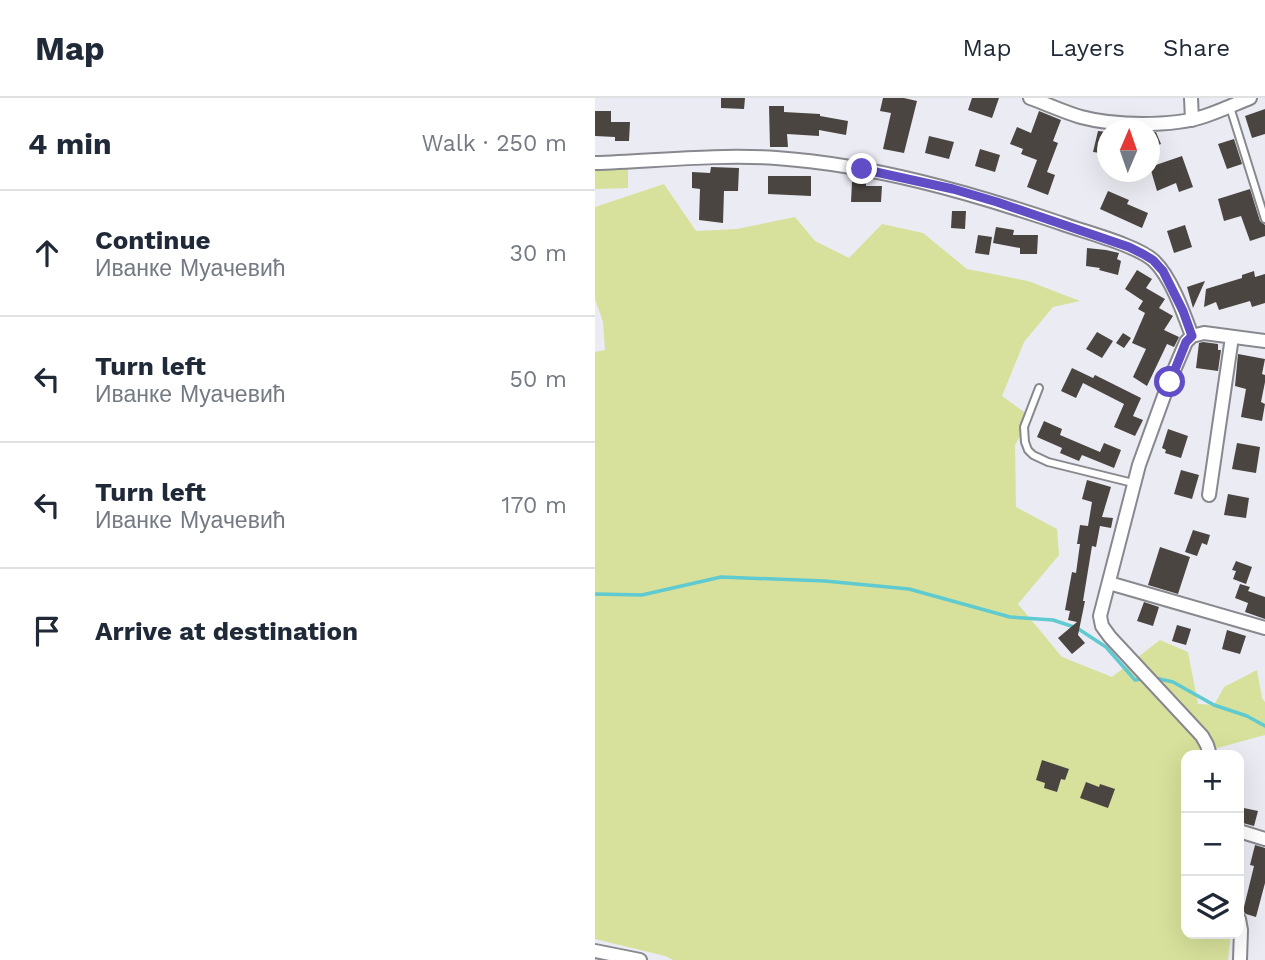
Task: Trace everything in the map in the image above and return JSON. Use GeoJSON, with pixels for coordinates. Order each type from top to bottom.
{"type":"FeatureCollection","features":[{"type":"Feature","properties":{"kind":"street"},"geometry":{"type":"LineString","coordinates":[[1030,98],[1058,103],[1081,117],[1128,123],[1192,120],[1240,101]]}},
{"type":"Feature","properties":{"kind":"street"},"geometry":{"type":"LineString","coordinates":[[1191,98],[1192,120]]}},
{"type":"Feature","properties":{"kind":"street"},"geometry":{"type":"LineString","coordinates":[[595,163],[714,157],[774,158],[862,169],[953,189],[1129,247],[1153,260],[1163,271],[1192,336]]}},
{"type":"Feature","properties":{"kind":"street"},"geometry":{"type":"LineString","coordinates":[[1208,750],[1202,736],[1110,637],[1101,622],[1101,609],[1133,483],[1186,342],[1192,336],[1204,333],[1265,341]]}},
{"type":"Feature","properties":{"kind":"street"},"geometry":{"type":"LineString","coordinates":[[1209,495],[1232,337]]}},
{"type":"Feature","properties":{"kind":"street"},"geometry":{"type":"LineString","coordinates":[[1109,583],[1265,628]]}},
{"type":"Feature","properties":{"kind":"street"},"geometry":{"type":"LineString","coordinates":[[1244,833],[1265,839]]}},
{"type":"Feature","properties":{"kind":"street"},"geometry":{"type":"LineString","coordinates":[[1240,960],[1241,939]]}},
{"type":"Feature","properties":{"kind":"street"},"geometry":{"type":"LineString","coordinates":[[595,951],[640,960]]}},
{"type":"Feature","properties":{"kind":"lane"},"geometry":{"type":"LineString","coordinates":[[1240,101],[1265,219]]}},
{"type":"Feature","properties":{"kind":"lane"},"geometry":{"type":"LineString","coordinates":[[1039,388],[1024,427],[1028,450],[1048,462],[1133,483]]}},
{"type":"Feature","properties":{"kind":"green space"},"geometry":{"type":"Polygon","coordinates":[[[628,166],[628,188],[595,189],[595,167],[628,166]]]}},
{"type":"Feature","properties":{"kind":"green space"},"geometry":{"type":"Polygon","coordinates":[[[664,184],[696,231],[737,229],[795,217],[815,241],[849,258],[882,224],[923,233],[967,269],[1028,281],[1080,301],[1053,307],[1024,342],[1002,396],[1031,417],[1015,445],[1016,507],[1057,529],[1059,555],[1018,604],[1062,657],[1112,677],[1160,640],[1188,652],[1198,704],[1214,705],[1224,687],[1257,670],[1265,702],[1265,735],[1210,750],[1181,750],[1181,939],[1230,939],[1228,960],[673,960],[595,939],[595,352],[605,350],[603,322],[595,299],[595,207],[664,184]]]}},
{"type":"Feature","properties":{"kind":"building"},"geometry":{"type":"Polygon","coordinates":[[[721,98],[745,98],[744,109],[721,108],[721,98]]]}},
{"type":"Feature","properties":{"kind":"building"},"geometry":{"type":"Polygon","coordinates":[[[883,98],[917,101],[904,153],[883,149],[891,113],[880,111],[883,98]]]}},
{"type":"Feature","properties":{"kind":"building"},"geometry":{"type":"Polygon","coordinates":[[[972,98],[999,98],[992,118],[968,110],[972,98]]]}},
{"type":"Feature","properties":{"kind":"building"},"geometry":{"type":"Polygon","coordinates":[[[769,106],[784,106],[784,112],[820,114],[848,121],[846,135],[819,130],[819,136],[787,134],[788,147],[770,147],[769,106]]]}},
{"type":"Feature","properties":{"kind":"building"},"geometry":{"type":"Polygon","coordinates":[[[1265,109],[1265,134],[1252,138],[1245,116],[1265,109]]]}},
{"type":"Feature","properties":{"kind":"building"},"geometry":{"type":"Polygon","coordinates":[[[595,111],[611,111],[611,122],[630,122],[629,141],[595,136],[595,111]]]}},
{"type":"Feature","properties":{"kind":"building"},"geometry":{"type":"Polygon","coordinates":[[[1039,111],[1061,120],[1053,141],[1058,143],[1047,172],[1055,175],[1048,195],[1027,187],[1037,160],[1021,154],[1023,149],[1010,144],[1017,127],[1031,133],[1039,111]]]}},
{"type":"Feature","properties":{"kind":"building"},"geometry":{"type":"Polygon","coordinates":[[[1097,135],[1097,153],[1093,152],[1097,135]]]}},
{"type":"Feature","properties":{"kind":"building"},"geometry":{"type":"Polygon","coordinates":[[[929,136],[954,142],[949,159],[925,153],[929,136]]]}},
{"type":"Feature","properties":{"kind":"building"},"geometry":{"type":"Polygon","coordinates":[[[1234,139],[1242,164],[1227,169],[1218,144],[1234,139]]]}},
{"type":"Feature","properties":{"kind":"building"},"geometry":{"type":"Polygon","coordinates":[[[980,149],[1000,155],[995,172],[975,166],[980,149]]]}},
{"type":"Feature","properties":{"kind":"building"},"geometry":{"type":"Polygon","coordinates":[[[1182,156],[1193,187],[1179,192],[1176,183],[1157,191],[1154,182],[1160,182],[1160,164],[1182,156]]]}},
{"type":"Feature","properties":{"kind":"building"},"geometry":{"type":"Polygon","coordinates":[[[711,167],[739,168],[738,191],[724,191],[723,223],[699,220],[700,189],[692,188],[692,172],[710,173],[711,167]]]}},
{"type":"Feature","properties":{"kind":"building"},"geometry":{"type":"Polygon","coordinates":[[[768,176],[811,176],[811,196],[768,194],[768,176]]]}},
{"type":"Feature","properties":{"kind":"building"},"geometry":{"type":"Polygon","coordinates":[[[852,182],[866,183],[866,186],[882,186],[881,202],[851,202],[852,182]]]}},
{"type":"Feature","properties":{"kind":"building"},"geometry":{"type":"Polygon","coordinates":[[[1250,189],[1260,221],[1265,225],[1265,236],[1250,241],[1241,216],[1224,221],[1218,199],[1250,189]]]}},
{"type":"Feature","properties":{"kind":"building"},"geometry":{"type":"Polygon","coordinates":[[[1108,191],[1129,200],[1127,204],[1148,213],[1142,228],[1100,209],[1108,191]]]}},
{"type":"Feature","properties":{"kind":"building"},"geometry":{"type":"Polygon","coordinates":[[[952,211],[966,211],[965,229],[951,228],[952,211]]]}},
{"type":"Feature","properties":{"kind":"building"},"geometry":{"type":"Polygon","coordinates":[[[1185,225],[1192,247],[1174,253],[1167,231],[1185,225]]]}},
{"type":"Feature","properties":{"kind":"building"},"geometry":{"type":"Polygon","coordinates":[[[996,227],[1014,230],[1013,235],[1038,235],[1037,254],[1020,254],[1020,248],[993,243],[996,227]]]}},
{"type":"Feature","properties":{"kind":"building"},"geometry":{"type":"Polygon","coordinates":[[[978,235],[992,237],[989,255],[975,253],[978,235]]]}},
{"type":"Feature","properties":{"kind":"building"},"geometry":{"type":"Polygon","coordinates":[[[1087,248],[1119,253],[1117,259],[1121,261],[1118,275],[1086,266],[1087,248]]]}},
{"type":"Feature","properties":{"kind":"building"},"geometry":{"type":"Polygon","coordinates":[[[1137,270],[1152,279],[1146,288],[1165,299],[1159,308],[1173,316],[1164,330],[1179,337],[1174,347],[1167,344],[1147,386],[1133,377],[1146,349],[1132,343],[1145,313],[1138,309],[1143,301],[1125,289],[1137,270]]]}},
{"type":"Feature","properties":{"kind":"building"},"geometry":{"type":"Polygon","coordinates":[[[1254,271],[1255,277],[1265,274],[1265,303],[1252,307],[1250,301],[1219,310],[1216,302],[1204,307],[1206,289],[1242,278],[1242,275],[1254,271]]]}},
{"type":"Feature","properties":{"kind":"building"},"geometry":{"type":"Polygon","coordinates":[[[1205,281],[1193,308],[1187,287],[1205,281]]]}},
{"type":"Feature","properties":{"kind":"building"},"geometry":{"type":"Polygon","coordinates":[[[1097,332],[1113,341],[1102,358],[1086,349],[1097,332]]]}},
{"type":"Feature","properties":{"kind":"building"},"geometry":{"type":"Polygon","coordinates":[[[1123,333],[1131,338],[1124,348],[1116,343],[1123,333]]]}},
{"type":"Feature","properties":{"kind":"building"},"geometry":{"type":"Polygon","coordinates":[[[1199,343],[1218,344],[1218,350],[1221,350],[1218,371],[1196,368],[1199,343]]]}},
{"type":"Feature","properties":{"kind":"building"},"geometry":{"type":"Polygon","coordinates":[[[1238,354],[1265,359],[1262,374],[1265,375],[1265,382],[1261,402],[1265,404],[1262,421],[1241,417],[1246,389],[1235,386],[1238,354]]]}},
{"type":"Feature","properties":{"kind":"building"},"geometry":{"type":"Polygon","coordinates":[[[1072,368],[1093,378],[1095,375],[1141,398],[1133,416],[1143,420],[1135,436],[1114,427],[1124,404],[1083,383],[1076,398],[1061,391],[1072,368]]]}},
{"type":"Feature","properties":{"kind":"building"},"geometry":{"type":"Polygon","coordinates":[[[1044,421],[1062,429],[1060,435],[1100,452],[1104,443],[1121,450],[1114,468],[1082,455],[1079,461],[1060,453],[1062,448],[1037,437],[1044,421]]]}},
{"type":"Feature","properties":{"kind":"building"},"geometry":{"type":"Polygon","coordinates":[[[1168,429],[1188,436],[1181,458],[1165,453],[1166,450],[1162,448],[1168,429]]]}},
{"type":"Feature","properties":{"kind":"building"},"geometry":{"type":"Polygon","coordinates":[[[1237,443],[1260,447],[1256,473],[1232,469],[1237,443]]]}},
{"type":"Feature","properties":{"kind":"building"},"geometry":{"type":"Polygon","coordinates":[[[1181,470],[1199,475],[1192,499],[1174,494],[1181,470]]]}},
{"type":"Feature","properties":{"kind":"building"},"geometry":{"type":"Polygon","coordinates":[[[1087,480],[1111,487],[1102,517],[1113,518],[1111,528],[1100,526],[1096,547],[1092,546],[1078,635],[1085,643],[1072,654],[1058,638],[1077,622],[1068,620],[1070,611],[1065,610],[1072,572],[1076,573],[1080,525],[1088,526],[1092,502],[1082,499],[1087,480]]]}},
{"type":"Feature","properties":{"kind":"building"},"geometry":{"type":"Polygon","coordinates":[[[1228,494],[1249,498],[1246,518],[1224,515],[1228,494]]]}},
{"type":"Feature","properties":{"kind":"building"},"geometry":{"type":"Polygon","coordinates":[[[1193,530],[1210,535],[1207,545],[1202,543],[1197,556],[1185,552],[1193,530]]]}},
{"type":"Feature","properties":{"kind":"building"},"geometry":{"type":"Polygon","coordinates":[[[1160,547],[1190,557],[1178,594],[1148,585],[1160,547]]]}},
{"type":"Feature","properties":{"kind":"building"},"geometry":{"type":"Polygon","coordinates":[[[1236,561],[1252,567],[1246,584],[1233,579],[1236,571],[1232,570],[1236,561]]]}},
{"type":"Feature","properties":{"kind":"building"},"geometry":{"type":"Polygon","coordinates":[[[1240,584],[1250,587],[1248,591],[1265,597],[1265,619],[1245,612],[1248,603],[1235,598],[1240,584]]]}},
{"type":"Feature","properties":{"kind":"building"},"geometry":{"type":"Polygon","coordinates":[[[1144,602],[1159,607],[1153,626],[1137,621],[1144,602]]]}},
{"type":"Feature","properties":{"kind":"building"},"geometry":{"type":"Polygon","coordinates":[[[1177,625],[1191,629],[1186,645],[1172,641],[1177,625]]]}},
{"type":"Feature","properties":{"kind":"building"},"geometry":{"type":"Polygon","coordinates":[[[1227,630],[1246,636],[1240,654],[1222,649],[1227,630]]]}},
{"type":"Feature","properties":{"kind":"building"},"geometry":{"type":"Polygon","coordinates":[[[1042,760],[1069,769],[1065,780],[1061,779],[1057,792],[1044,788],[1045,783],[1036,780],[1042,760]]]}},
{"type":"Feature","properties":{"kind":"building"},"geometry":{"type":"Polygon","coordinates":[[[1086,782],[1115,789],[1108,808],[1080,798],[1086,782]]]}},
{"type":"Feature","properties":{"kind":"building"},"geometry":{"type":"Polygon","coordinates":[[[1244,808],[1258,811],[1254,826],[1244,823],[1244,808]]]}},
{"type":"Feature","properties":{"kind":"building"},"geometry":{"type":"Polygon","coordinates":[[[1255,845],[1265,848],[1265,883],[1256,917],[1244,912],[1254,866],[1250,865],[1255,845]]]}},
{"type":"Feature","properties":{"kind":"waterway"},"geometry":{"type":"LineString","coordinates":[[595,594],[642,595],[721,577],[825,581],[909,589],[1010,617],[1053,620],[1077,628],[1106,647],[1135,680],[1142,679]]}},
{"type":"Feature","properties":{"kind":"waterway"},"geometry":{"type":"LineString","coordinates":[[1155,678],[1173,682],[1214,705],[1247,716],[1265,726]]}},
{"type":"Feature","properties":{"kind":"route"},"geometry":{"type":"LineString","coordinates":[[862,169],[953,189],[997,202],[1129,247],[1153,260],[1163,271],[1192,336],[1186,342],[1170,382]]}}]}
